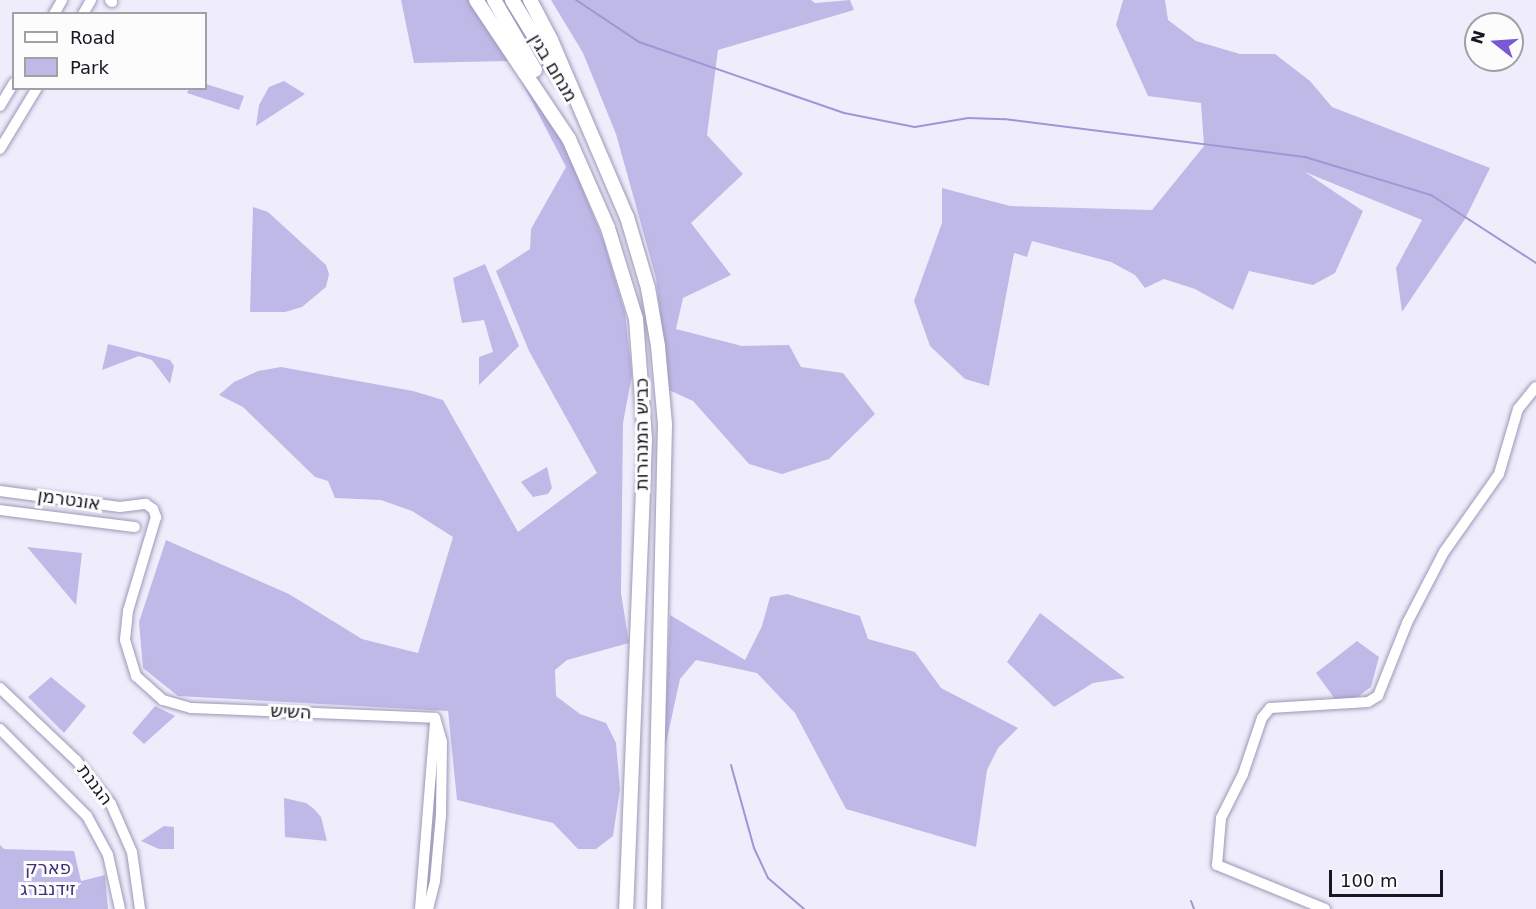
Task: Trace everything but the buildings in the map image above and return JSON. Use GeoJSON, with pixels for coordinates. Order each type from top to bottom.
{"type":"FeatureCollection","features":[{"type":"Feature","properties":{"kind":"highway","name":"כביש המנהרות"},"geometry":{"type":"LineString","coordinates":[[476,0],[569,139],[608,228],[629,291],[644,392],[639,622],[626,909]]}},
{"type":"Feature","properties":{"kind":"highway","name":"מנחם בגין"},"geometry":{"type":"LineString","coordinates":[[494,0],[569,139]]}},
{"type":"Feature","properties":{"kind":"highway","name":"מנחם בגין"},"geometry":{"type":"LineString","coordinates":[[512,0],[593,136]]}},
{"type":"Feature","properties":{"kind":"highway","name":"כביש המנהרות"},"geometry":{"type":"LineString","coordinates":[[530,0],[593,136],[635,240],[648,288],[663,387],[654,909]]}},
{"type":"Feature","properties":{"kind":"street"},"geometry":{"type":"LineString","coordinates":[[0,106],[12,86]]}},
{"type":"Feature","properties":{"kind":"street"},"geometry":{"type":"LineString","coordinates":[[0,149],[36,90]]}},
{"type":"Feature","properties":{"kind":"street"},"geometry":{"type":"LineString","coordinates":[[1325,909],[1217,865],[1221,818],[1243,774],[1262,718],[1270,708],[1368,702],[1378,696],[1407,622],[1444,552],[1499,474],[1518,409],[1536,387]]}},
{"type":"Feature","properties":{"kind":"street","name":"אונטרמן"},"geometry":{"type":"LineString","coordinates":[[0,491],[120,507],[138,505]]}},
{"type":"Feature","properties":{"kind":"street"},"geometry":{"type":"LineString","coordinates":[[138,505],[153,509],[155,522],[148,553],[130,515],[138,505]]}},
{"type":"Feature","properties":{"kind":"street","name":"אונטרמן"},"geometry":{"type":"LineString","coordinates":[[0,510],[137,528]]}},
{"type":"Feature","properties":{"kind":"street"},"geometry":{"type":"LineString","coordinates":[[137,528],[155,522]]}},
{"type":"Feature","properties":{"kind":"street","name":"השיש"},"geometry":{"type":"LineString","coordinates":[[148,553],[128,612],[125,640],[133,669],[151,692],[172,704],[191,708],[435,718],[442,742],[429,880]]}},
{"type":"Feature","properties":{"kind":"street","name":"הגננת"},"geometry":{"type":"LineString","coordinates":[[0,688],[76,760],[105,795],[132,852],[140,909]]}},
{"type":"Feature","properties":{"kind":"street","name":"הגננת"},"geometry":{"type":"LineString","coordinates":[[0,729],[87,816],[108,855],[120,909]]}},
{"type":"Feature","properties":{"kind":"street"},"geometry":{"type":"LineString","coordinates":[[420,909],[429,880]]}},
{"type":"Feature","properties":{"kind":"street"},"geometry":{"type":"LineString","coordinates":[[428,909],[429,880]]}},
{"type":"Feature","properties":{"kind":"green space"},"geometry":{"type":"Polygon","coordinates":[[[401,0],[484,0],[519,46],[572,162],[604,242],[625,313],[632,375],[623,423],[621,593],[629,643],[567,660],[555,670],[556,696],[580,714],[606,723],[616,743],[620,789],[613,836],[596,849],[578,849],[553,823],[457,800],[448,711],[178,696],[143,668],[139,622],[166,540],[289,594],[362,639],[418,653],[453,537],[412,511],[381,500],[335,498],[328,481],[315,477],[243,407],[219,395],[234,382],[258,371],[281,367],[413,391],[443,400],[518,532],[597,473],[529,351],[496,271],[530,249],[531,229],[566,167],[511,61],[414,63],[401,0]]]}},
{"type":"Feature","properties":{"kind":"green space"},"geometry":{"type":"Polygon","coordinates":[[[551,0],[811,0],[815,3],[850,0],[854,10],[718,50],[707,135],[743,174],[691,223],[731,275],[683,298],[676,329],[742,346],[789,345],[801,367],[843,373],[875,414],[829,459],[782,474],[749,464],[693,401],[669,390],[656,278],[616,134],[583,53],[551,0]]]}},
{"type":"Feature","properties":{"kind":"green space"},"geometry":{"type":"Polygon","coordinates":[[[1123,0],[1165,0],[1168,20],[1196,41],[1240,54],[1275,54],[1310,81],[1332,107],[1490,168],[1465,219],[1402,312],[1396,268],[1422,220],[1305,172],[1363,211],[1335,273],[1313,285],[1249,271],[1233,310],[1195,289],[1164,279],[1145,288],[1135,275],[1111,262],[1032,241],[1027,257],[1014,253],[989,386],[965,379],[930,346],[914,301],[942,223],[942,188],[1010,206],[1152,210],[1204,146],[1201,103],[1148,96],[1116,25],[1123,0]]]}},
{"type":"Feature","properties":{"kind":"green space"},"geometry":{"type":"Polygon","coordinates":[[[284,81],[305,94],[256,126],[259,105],[269,87],[284,81]]]}},
{"type":"Feature","properties":{"kind":"green space"},"geometry":{"type":"Polygon","coordinates":[[[207,84],[244,96],[239,110],[187,93],[188,90],[207,90],[207,84]]]}},
{"type":"Feature","properties":{"kind":"green space"},"geometry":{"type":"Polygon","coordinates":[[[253,207],[268,212],[326,265],[329,274],[326,287],[302,307],[285,312],[250,312],[253,207]]]}},
{"type":"Feature","properties":{"kind":"green space"},"geometry":{"type":"Polygon","coordinates":[[[485,264],[519,346],[479,385],[479,357],[493,352],[484,320],[462,323],[453,278],[485,264]]]}},
{"type":"Feature","properties":{"kind":"green space"},"geometry":{"type":"Polygon","coordinates":[[[108,344],[170,360],[174,366],[170,384],[152,360],[139,356],[102,370],[108,344]]]}},
{"type":"Feature","properties":{"kind":"green space"},"geometry":{"type":"Polygon","coordinates":[[[547,467],[552,488],[548,494],[533,497],[521,482],[547,467]]]}},
{"type":"Feature","properties":{"kind":"green space"},"geometry":{"type":"Polygon","coordinates":[[[27,547],[82,553],[76,605],[27,547]]]}},
{"type":"Feature","properties":{"kind":"green space"},"geometry":{"type":"Polygon","coordinates":[[[787,594],[860,616],[868,639],[915,652],[941,688],[1018,728],[998,748],[987,770],[976,847],[846,809],[795,713],[757,673],[696,660],[680,679],[664,752],[670,615],[745,660],[762,626],[770,597],[787,594]]]}},
{"type":"Feature","properties":{"kind":"green space"},"geometry":{"type":"Polygon","coordinates":[[[1040,613],[1125,678],[1093,683],[1054,707],[1007,662],[1040,613]]]}},
{"type":"Feature","properties":{"kind":"green space"},"geometry":{"type":"Polygon","coordinates":[[[1357,641],[1379,657],[1371,687],[1356,698],[1335,699],[1316,673],[1357,641]]]}},
{"type":"Feature","properties":{"kind":"green space"},"geometry":{"type":"Polygon","coordinates":[[[51,677],[86,706],[64,733],[28,697],[51,677]]]}},
{"type":"Feature","properties":{"kind":"green space"},"geometry":{"type":"Polygon","coordinates":[[[155,706],[175,716],[144,744],[132,733],[155,706]]]}},
{"type":"Feature","properties":{"kind":"green space"},"geometry":{"type":"Polygon","coordinates":[[[284,798],[306,803],[314,809],[321,817],[327,841],[285,837],[284,798]]]}},
{"type":"Feature","properties":{"kind":"green space"},"geometry":{"type":"Polygon","coordinates":[[[164,826],[174,827],[174,849],[159,849],[141,841],[164,826]]]}},
{"type":"Feature","properties":{"kind":"green space","name":"פארק זידנברג"},"geometry":{"type":"Polygon","coordinates":[[[0,845],[4,849],[74,851],[81,881],[105,875],[108,909],[0,909],[0,845]]]}},
{"type":"Feature","properties":{"kind":"waterway"},"geometry":{"type":"LineString","coordinates":[[576,0],[639,42],[844,113],[915,127],[968,118],[1004,119],[1305,157],[1431,195],[1536,263]]}},
{"type":"Feature","properties":{"kind":"waterway"},"geometry":{"type":"LineString","coordinates":[[731,765],[754,848],[768,878],[804,909]]}},
{"type":"Feature","properties":{"kind":"waterway"},"geometry":{"type":"LineString","coordinates":[[1191,901],[1194,909]]}}]}
